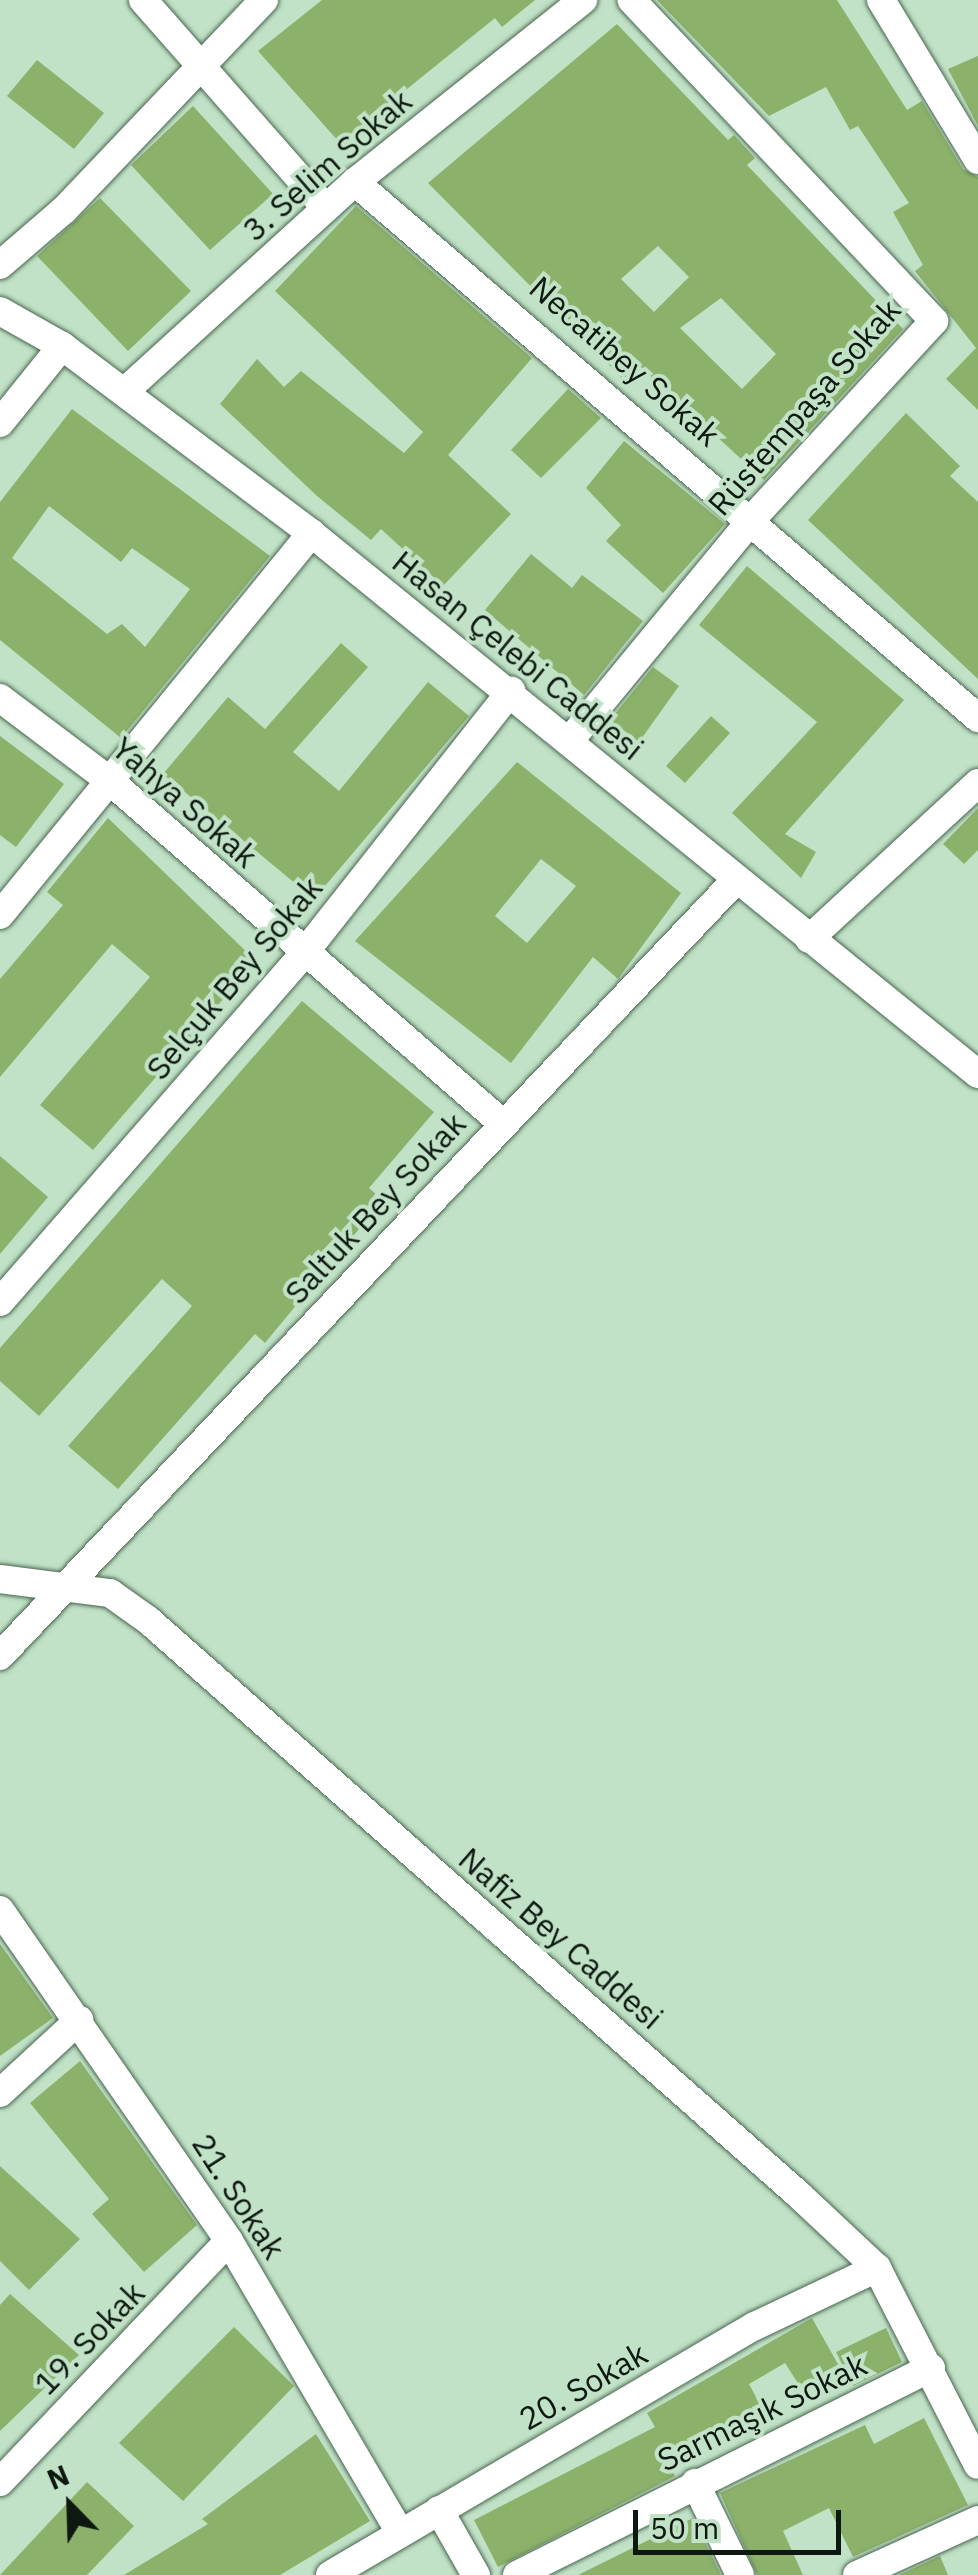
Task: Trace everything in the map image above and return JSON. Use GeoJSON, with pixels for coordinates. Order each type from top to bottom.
{"type":"FeatureCollection","features":[{"type":"Feature","properties":{"kind":"street"},"geometry":{"type":"LineString","coordinates":[[143,0],[202,58],[326,208]]}},
{"type":"Feature","properties":{"kind":"street"},"geometry":{"type":"LineString","coordinates":[[0,264],[64,210],[202,58],[264,0]]}},
{"type":"Feature","properties":{"kind":"street","name":"3. Selim Sokak"},"geometry":{"type":"LineString","coordinates":[[124,392],[354,182],[584,0]]}},
{"type":"Feature","properties":{"kind":"street","name":"Rüstempaşa Sokak"},"geometry":{"type":"LineString","coordinates":[[570,740],[752,520],[934,321],[632,0]]}},
{"type":"Feature","properties":{"kind":"street"},"geometry":{"type":"LineString","coordinates":[[881,0],[978,160]]}},
{"type":"Feature","properties":{"kind":"street","name":"Necatibey Sokak"},"geometry":{"type":"LineString","coordinates":[[354,182],[978,718]]}},
{"type":"Feature","properties":{"kind":"street","name":"Hasan Çelebi Caddesi"},"geometry":{"type":"LineString","coordinates":[[0,311],[62,346],[311,533],[511,691],[809,940],[978,1074]]}},
{"type":"Feature","properties":{"kind":"street"},"geometry":{"type":"LineString","coordinates":[[0,422],[62,346]]}},
{"type":"Feature","properties":{"kind":"street"},"geometry":{"type":"LineString","coordinates":[[0,915],[311,533]]}},
{"type":"Feature","properties":{"kind":"street","name":"Selçuk Bey Sokak"},"geometry":{"type":"LineString","coordinates":[[0,1302],[305,952],[511,691]]}},
{"type":"Feature","properties":{"kind":"street","name":"Yahya Sokak"},"geometry":{"type":"LineString","coordinates":[[0,698],[110,781],[502,1123]]}},
{"type":"Feature","properties":{"kind":"street"},"geometry":{"type":"LineString","coordinates":[[809,940],[978,783]]}},
{"type":"Feature","properties":{"kind":"street","name":"Saltuk Bey Sokak"},"geometry":{"type":"LineString","coordinates":[[4,1635],[70,1587],[502,1123],[650,979],[736,880]]}},
{"type":"Feature","properties":{"kind":"street","name":"Nafiz Bey Caddesi"},"geometry":{"type":"LineString","coordinates":[[0,1579],[110,1593],[148,1620],[876,2268],[978,2465]]}},
{"type":"Feature","properties":{"kind":"street","name":"21. Sokak"},"geometry":{"type":"LineString","coordinates":[[0,1910],[229,2241],[400,2533]]}},
{"type":"Feature","properties":{"kind":"street"},"geometry":{"type":"LineString","coordinates":[[0,2094],[78,2020]]}},
{"type":"Feature","properties":{"kind":"street","name":"19. Sokak"},"geometry":{"type":"LineString","coordinates":[[0,2482],[229,2241]]}},
{"type":"Feature","properties":{"kind":"street","name":"20. Sokak"},"geometry":{"type":"LineString","coordinates":[[330,2575],[755,2326],[876,2268]]}},
{"type":"Feature","properties":{"kind":"street","name":"Sarmaşık Sokak"},"geometry":{"type":"LineString","coordinates":[[517,2575],[931,2368]]}},
{"type":"Feature","properties":{"kind":"street"},"geometry":{"type":"LineString","coordinates":[[695,2483],[740,2575]]}},
{"type":"Feature","properties":{"kind":"street"},"geometry":{"type":"LineString","coordinates":[[439,2510],[476,2575]]}},
{"type":"Feature","properties":{"kind":"street"},"geometry":{"type":"LineString","coordinates":[[857,2575],[978,2520]]}},
{"type":"Feature","properties":{"kind":"building"},"geometry":{"type":"Polygon","coordinates":[[[322,0],[535,0],[502,27],[495,18],[340,143],[258,51],[322,0]]]}},
{"type":"Feature","properties":{"kind":"building"},"geometry":{"type":"Polygon","coordinates":[[[657,0],[837,0],[907,110],[922,101],[963,169],[978,177],[978,410],[946,379],[976,348],[915,271],[923,265],[893,212],[909,203],[858,126],[850,130],[826,87],[769,116],[657,0]]]}},
{"type":"Feature","properties":{"kind":"building"},"geometry":{"type":"Polygon","coordinates":[[[617,24],[728,140],[734,135],[755,158],[747,165],[903,329],[764,480],[641,367],[626,382],[428,183],[617,24]],[[658,246],[621,279],[654,312],[689,277],[658,246]],[[721,298],[680,328],[742,389],[776,354],[721,298]]]}},
{"type":"Feature","properties":{"kind":"building"},"geometry":{"type":"Polygon","coordinates":[[[978,56],[978,126],[948,69],[978,56]]]}},
{"type":"Feature","properties":{"kind":"building"},"geometry":{"type":"Polygon","coordinates":[[[37,60],[104,113],[74,149],[7,96],[37,60]]]}},
{"type":"Feature","properties":{"kind":"building"},"geometry":{"type":"Polygon","coordinates":[[[193,106],[273,194],[210,250],[131,165],[193,106]]]}},
{"type":"Feature","properties":{"kind":"building"},"geometry":{"type":"Polygon","coordinates":[[[100,198],[191,291],[128,351],[37,256],[100,198]]]}},
{"type":"Feature","properties":{"kind":"building"},"geometry":{"type":"Polygon","coordinates":[[[356,206],[532,358],[448,455],[511,514],[443,586],[381,529],[371,540],[317,496],[220,404],[257,359],[284,387],[301,371],[404,453],[423,432],[275,291],[356,206]]]}},
{"type":"Feature","properties":{"kind":"building"},"geometry":{"type":"Polygon","coordinates":[[[568,389],[601,418],[541,478],[511,450],[568,389]]]}},
{"type":"Feature","properties":{"kind":"building"},"geometry":{"type":"Polygon","coordinates":[[[72,409],[270,556],[121,738],[0,640],[0,502],[72,409]],[[49,506],[12,558],[107,634],[122,624],[145,647],[190,589],[132,548],[121,562],[49,506]]]}},
{"type":"Feature","properties":{"kind":"building"},"geometry":{"type":"Polygon","coordinates":[[[906,413],[960,466],[950,476],[978,502],[978,679],[808,520],[906,413]]]}},
{"type":"Feature","properties":{"kind":"building"},"geometry":{"type":"Polygon","coordinates":[[[624,441],[725,524],[663,593],[606,541],[621,525],[586,488],[624,441]]]}},
{"type":"Feature","properties":{"kind":"building"},"geometry":{"type":"Polygon","coordinates":[[[531,554],[572,588],[582,575],[643,621],[584,695],[485,610],[531,554]]]}},
{"type":"Feature","properties":{"kind":"building"},"geometry":{"type":"Polygon","coordinates":[[[747,566],[904,700],[785,834],[816,852],[801,878],[732,813],[817,722],[699,625],[747,566]]]}},
{"type":"Feature","properties":{"kind":"building"},"geometry":{"type":"Polygon","coordinates":[[[341,643],[368,667],[293,752],[339,791],[428,682],[469,716],[314,899],[163,774],[228,697],[265,729],[341,643]]]}},
{"type":"Feature","properties":{"kind":"building"},"geometry":{"type":"Polygon","coordinates":[[[653,667],[679,686],[639,742],[610,720],[653,667]]]}},
{"type":"Feature","properties":{"kind":"building"},"geometry":{"type":"Polygon","coordinates":[[[711,716],[730,733],[685,783],[666,766],[711,716]]]}},
{"type":"Feature","properties":{"kind":"building"},"geometry":{"type":"Polygon","coordinates":[[[0,736],[64,784],[16,847],[0,835],[0,736]]]}},
{"type":"Feature","properties":{"kind":"building"},"geometry":{"type":"Polygon","coordinates":[[[517,762],[681,893],[618,979],[593,957],[511,1063],[355,941],[517,762]],[[541,859],[495,916],[527,943],[576,886],[541,859]]]}},
{"type":"Feature","properties":{"kind":"building"},"geometry":{"type":"Polygon","coordinates":[[[978,808],[978,850],[964,864],[943,844],[978,808]]]}},
{"type":"Feature","properties":{"kind":"building"},"geometry":{"type":"Polygon","coordinates":[[[108,818],[256,961],[93,1150],[40,1105],[150,977],[112,944],[0,1077],[0,979],[63,905],[47,892],[108,818]]]}},
{"type":"Feature","properties":{"kind":"building"},"geometry":{"type":"Polygon","coordinates":[[[302,1001],[434,1112],[369,1188],[383,1200],[265,1343],[255,1334],[118,1489],[68,1446],[192,1306],[162,1279],[39,1416],[0,1381],[0,1348],[302,1001]]]}},
{"type":"Feature","properties":{"kind":"building"},"geometry":{"type":"Polygon","coordinates":[[[0,1156],[48,1197],[0,1254],[0,1156]]]}},
{"type":"Feature","properties":{"kind":"building"},"geometry":{"type":"Polygon","coordinates":[[[0,1944],[53,2018],[0,2056],[0,1944]]]}},
{"type":"Feature","properties":{"kind":"building"},"geometry":{"type":"Polygon","coordinates":[[[80,2061],[197,2225],[144,2272],[92,2214],[109,2199],[30,2103],[80,2061]]]}},
{"type":"Feature","properties":{"kind":"building"},"geometry":{"type":"Polygon","coordinates":[[[0,2166],[80,2239],[29,2290],[0,2261],[0,2166]]]}},
{"type":"Feature","properties":{"kind":"building"},"geometry":{"type":"Polygon","coordinates":[[[10,2294],[79,2355],[0,2431],[0,2305],[10,2294]]]}},
{"type":"Feature","properties":{"kind":"building"},"geometry":{"type":"Polygon","coordinates":[[[812,2318],[839,2366],[801,2388],[785,2363],[749,2384],[762,2408],[667,2461],[675,2476],[498,2567],[474,2520],[655,2427],[647,2413],[812,2318]]]}},
{"type":"Feature","properties":{"kind":"building"},"geometry":{"type":"Polygon","coordinates":[[[234,2327],[294,2386],[183,2501],[119,2443],[234,2327]]]}},
{"type":"Feature","properties":{"kind":"building"},"geometry":{"type":"Polygon","coordinates":[[[886,2328],[902,2362],[853,2386],[836,2352],[886,2328]]]}},
{"type":"Feature","properties":{"kind":"building"},"geometry":{"type":"Polygon","coordinates":[[[924,2418],[968,2505],[853,2557],[829,2508],[783,2531],[803,2575],[757,2575],[720,2493],[865,2425],[874,2444],[924,2418]]]}},
{"type":"Feature","properties":{"kind":"building"},"geometry":{"type":"Polygon","coordinates":[[[316,2434],[370,2521],[280,2575],[124,2575],[208,2524],[202,2519],[316,2434]]]}},
{"type":"Feature","properties":{"kind":"building"},"geometry":{"type":"Polygon","coordinates":[[[87,2482],[134,2526],[87,2575],[0,2575],[87,2482]]]}},
{"type":"Feature","properties":{"kind":"building"},"geometry":{"type":"Polygon","coordinates":[[[693,2518],[721,2575],[578,2575],[693,2518]]]}},
{"type":"Feature","properties":{"kind":"building"},"geometry":{"type":"Polygon","coordinates":[[[940,2556],[948,2575],[899,2575],[940,2556]]]}}]}
